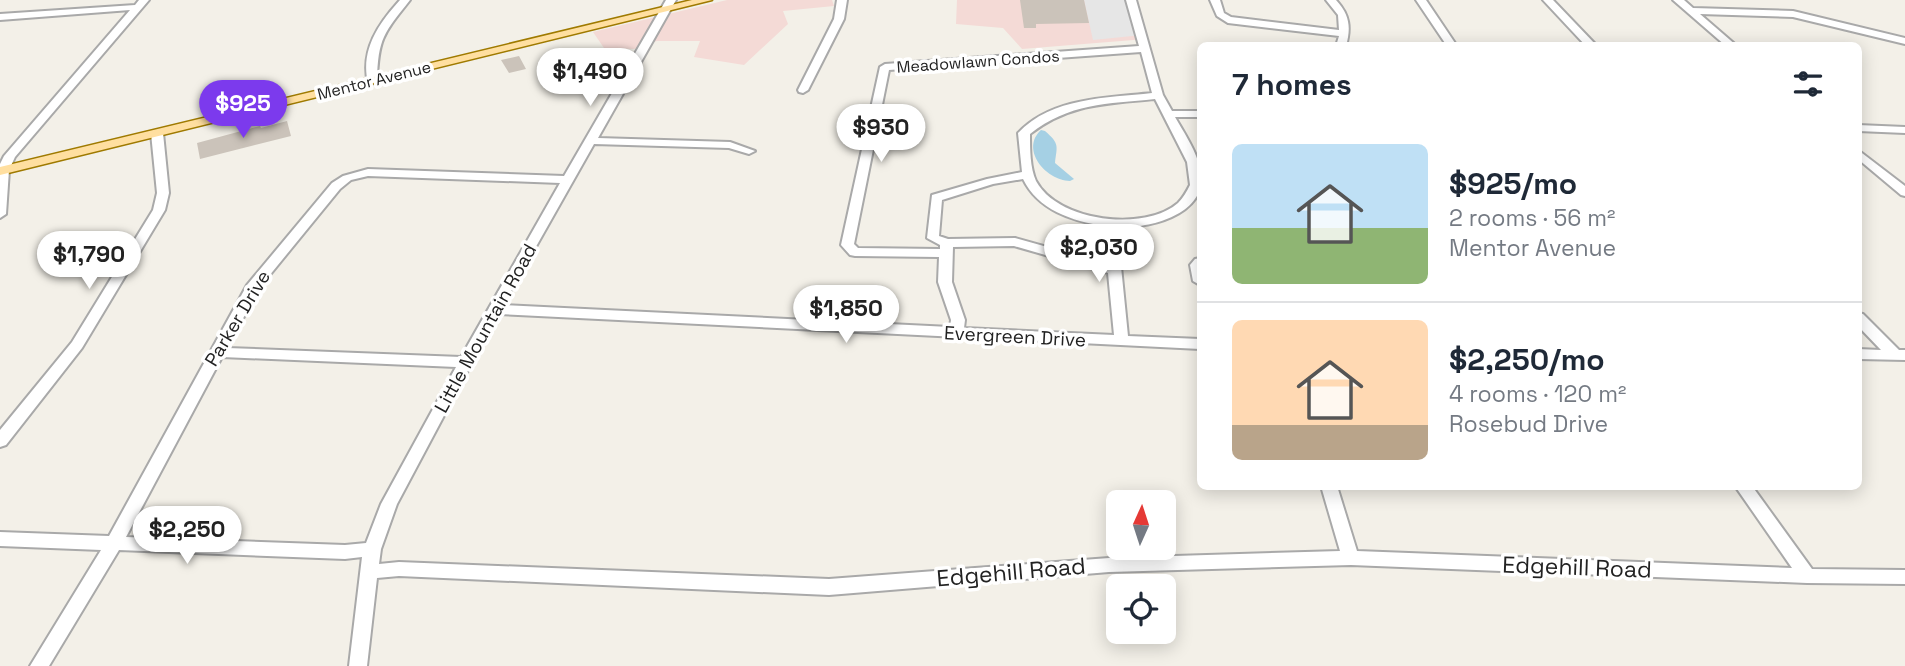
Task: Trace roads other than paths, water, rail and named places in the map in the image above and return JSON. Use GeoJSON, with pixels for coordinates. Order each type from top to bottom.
{"type":"FeatureCollection","features":[{"type":"Feature","properties":{"kind":"main road","name":"Mentor Avenue"},"geometry":{"type":"LineString","coordinates":[[2,170],[372,81],[669,5],[706,0]]}},
{"type":"Feature","properties":{"kind":"street"},"geometry":{"type":"LineString","coordinates":[[372,81],[373,46],[380,28],[405,0]]}},
{"type":"Feature","properties":{"kind":"street"},"geometry":{"type":"LineString","coordinates":[[803,90],[839,19],[842,0]]}},
{"type":"Feature","properties":{"kind":"street"},"geometry":{"type":"LineString","coordinates":[[1131,0],[1158,95],[1192,162],[1196,185],[1182,207],[1155,220],[1110,223],[1069,215],[1046,202],[1031,183],[1024,133],[1042,117],[1069,105],[1158,95]]}},
{"type":"Feature","properties":{"kind":"street"},"geometry":{"type":"LineString","coordinates":[[1215,0],[1220,14],[1228,20],[1345,34]]}},
{"type":"Feature","properties":{"kind":"street"},"geometry":{"type":"LineString","coordinates":[[1331,0],[1342,13],[1345,34],[1342,42]]}},
{"type":"Feature","properties":{"kind":"street"},"geometry":{"type":"LineString","coordinates":[[1421,0],[1449,42]]}},
{"type":"Feature","properties":{"kind":"street"},"geometry":{"type":"LineString","coordinates":[[1548,0],[1588,42]]}},
{"type":"Feature","properties":{"kind":"street"},"geometry":{"type":"LineString","coordinates":[[1678,0],[1727,42]]}},
{"type":"Feature","properties":{"kind":"street"},"geometry":{"type":"LineString","coordinates":[[0,17],[141,3]]}},
{"type":"Feature","properties":{"kind":"street"},"geometry":{"type":"LineString","coordinates":[[0,214],[2,170],[10,156],[141,3]]}},
{"type":"Feature","properties":{"kind":"street","name":"Little Mountain Road"},"geometry":{"type":"LineString","coordinates":[[358,666],[372,549],[389,504],[566,180],[669,5]]}},
{"type":"Feature","properties":{"kind":"street"},"geometry":{"type":"LineString","coordinates":[[1691,11],[1793,14],[1905,41]]}},
{"type":"Feature","properties":{"kind":"street","name":"Meadowlawn Condos"},"geometry":{"type":"LineString","coordinates":[[1115,270],[1015,242],[855,252],[847,245],[885,67],[1145,49]]}},
{"type":"Feature","properties":{"kind":"street"},"geometry":{"type":"LineString","coordinates":[[1167,114],[1197,114]]}},
{"type":"Feature","properties":{"kind":"street"},"geometry":{"type":"LineString","coordinates":[[1862,128],[1905,130]]}},
{"type":"Feature","properties":{"kind":"street"},"geometry":{"type":"LineString","coordinates":[[0,441],[77,345],[159,210],[163,193],[157,133]]}},
{"type":"Feature","properties":{"kind":"street"},"geometry":{"type":"LineString","coordinates":[[589,141],[730,145],[749,151]]}},
{"type":"Feature","properties":{"kind":"street"},"geometry":{"type":"LineString","coordinates":[[1862,156],[1905,192]]}},
{"type":"Feature","properties":{"kind":"street","name":"Parker Drive"},"geometry":{"type":"LineString","coordinates":[[39,666],[113,545],[215,352],[268,265],[336,186],[347,178],[368,172],[566,180]]}},
{"type":"Feature","properties":{"kind":"street"},"geometry":{"type":"LineString","coordinates":[[956,333],[958,320],[945,282],[947,248],[933,238],[936,198],[991,181],[1029,174]]}},
{"type":"Feature","properties":{"kind":"street"},"geometry":{"type":"LineString","coordinates":[[1110,223],[1122,341]]}},
{"type":"Feature","properties":{"kind":"street","name":"Evergreen Drive"},"geometry":{"type":"LineString","coordinates":[[494,309],[1197,344]]}},
{"type":"Feature","properties":{"kind":"street"},"geometry":{"type":"LineString","coordinates":[[1862,321],[1900,355]]}},
{"type":"Feature","properties":{"kind":"street"},"geometry":{"type":"LineString","coordinates":[[215,352],[466,362]]}},
{"type":"Feature","properties":{"kind":"street"},"geometry":{"type":"LineString","coordinates":[[1862,354],[1900,355]]}},
{"type":"Feature","properties":{"kind":"street"},"geometry":{"type":"LineString","coordinates":[[1330,490],[1351,558]]}},
{"type":"Feature","properties":{"kind":"street"},"geometry":{"type":"LineString","coordinates":[[1746,490],[1807,576]]}},
{"type":"Feature","properties":{"kind":"street"},"geometry":{"type":"LineString","coordinates":[[0,539],[345,552],[372,549]]}},
{"type":"Feature","properties":{"kind":"street","name":"Edgehill Road"},"geometry":{"type":"LineString","coordinates":[[369,572],[399,569],[829,587],[1109,565],[1351,558],[1807,576],[1905,577]]}},
{"type":"Feature","properties":{"kind":"water"},"geometry":{"type":"Polygon","coordinates":[[[1041,130],[1055,142],[1055,163],[1074,179],[1070,181],[1052,175],[1038,162],[1033,146],[1041,130]]]}}]}
